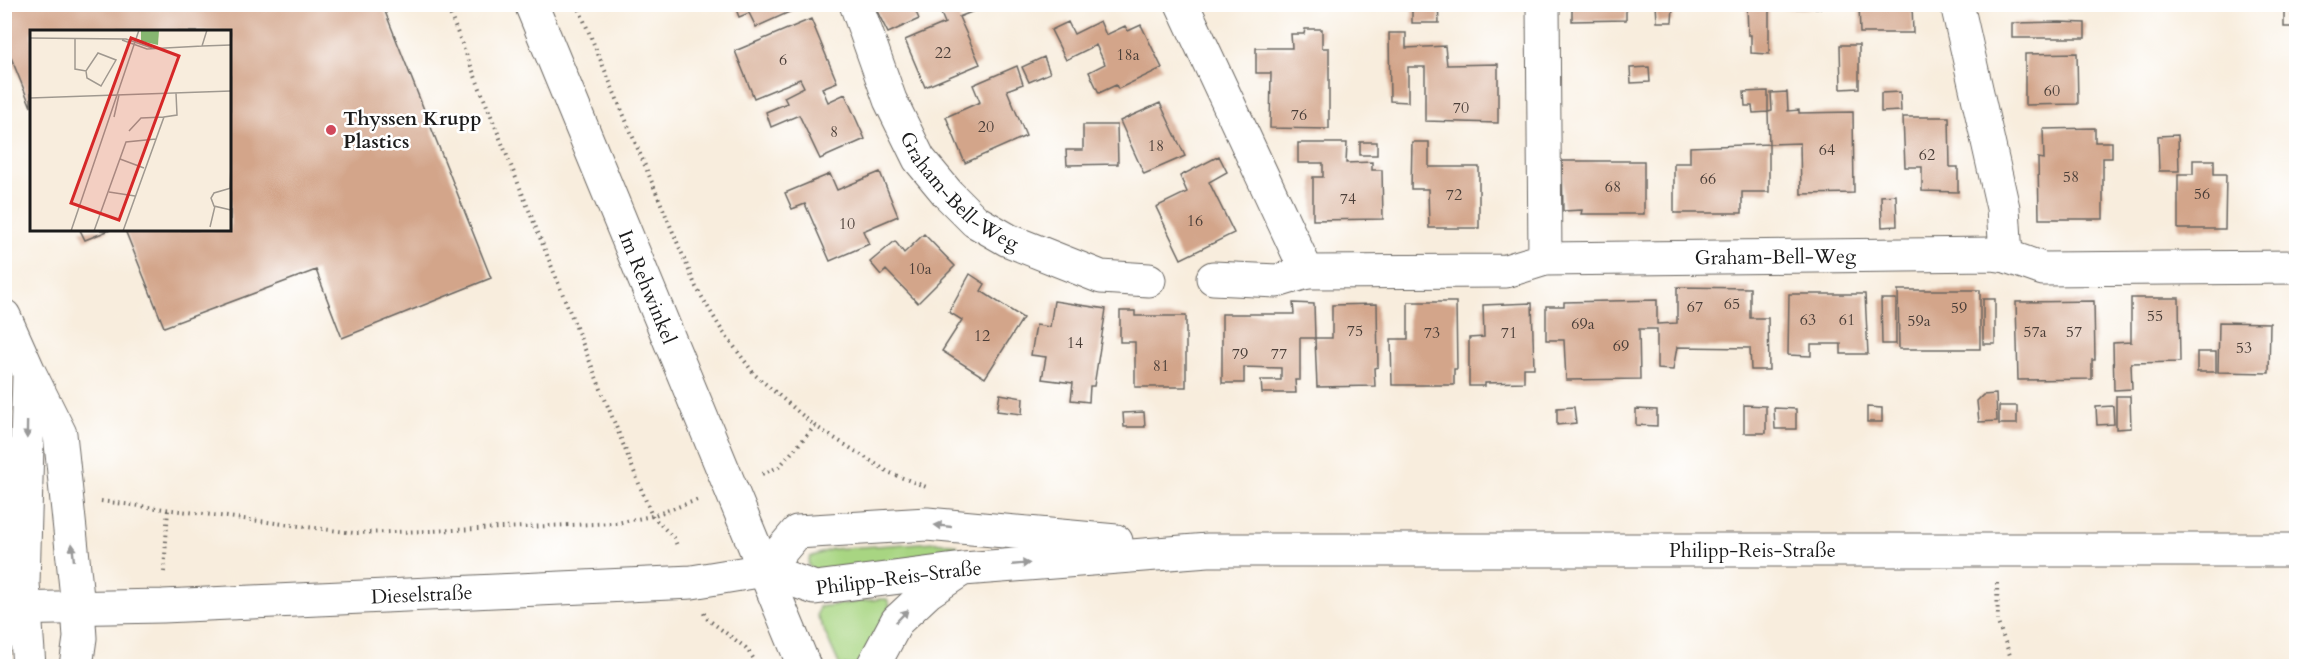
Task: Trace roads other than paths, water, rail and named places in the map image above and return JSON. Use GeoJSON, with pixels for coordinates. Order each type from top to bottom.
{"type":"FeatureCollection","features":[{"type":"Feature","properties":{"kind":"street","name":"Im Rehwinkel"},"geometry":{"type":"LineString","coordinates":[[531,4],[804,666]]}},
{"type":"Feature","properties":{"kind":"street","name":"Graham-Bell-Weg"},"geometry":{"type":"LineString","coordinates":[[856,4],[890,100],[919,159],[948,194],[975,221],[1008,240],[1101,277],[1149,280]]}},
{"type":"Feature","properties":{"kind":"street"},"geometry":{"type":"LineString","coordinates":[[1182,4],[1308,272]]}},
{"type":"Feature","properties":{"kind":"street"},"geometry":{"type":"LineString","coordinates":[[1543,4],[1545,259]]}},
{"type":"Feature","properties":{"kind":"street"},"geometry":{"type":"LineString","coordinates":[[1957,4],[2004,208],[2006,256]]}},
{"type":"Feature","properties":{"kind":"street","name":"Graham-Bell-Weg"},"geometry":{"type":"LineString","coordinates":[[1213,278],[1277,281],[1308,272],[1506,271],[1545,259],[1992,254],[2006,256],[2043,269],[2296,267]]}},
{"type":"Feature","properties":{"kind":"street"},"geometry":{"type":"LineString","coordinates":[[4,316],[60,434],[78,607],[80,638],[76,666]]}},
{"type":"Feature","properties":{"kind":"street"},"geometry":{"type":"LineString","coordinates":[[29,372],[23,582],[15,609],[29,666]]}},
{"type":"Feature","properties":{"kind":"street","name":"Philipp-Reis-Straße"},"geometry":{"type":"LineString","coordinates":[[1208,550],[927,524],[796,532],[765,570],[815,588],[963,569],[1208,550],[2296,550]]}},
{"type":"Feature","properties":{"kind":"street"},"geometry":{"type":"LineString","coordinates":[[873,666],[897,621],[928,592],[963,569]]}},
{"type":"Feature","properties":{"kind":"street","name":"Dieselstraße"},"geometry":{"type":"LineString","coordinates":[[15,609],[163,606],[692,582],[765,570]]}},
{"type":"Feature","properties":{"kind":"place","name":"Thyssen Krupp Plastics"},"geometry":{"type":"Point","coordinates":[331,130]}}]}
